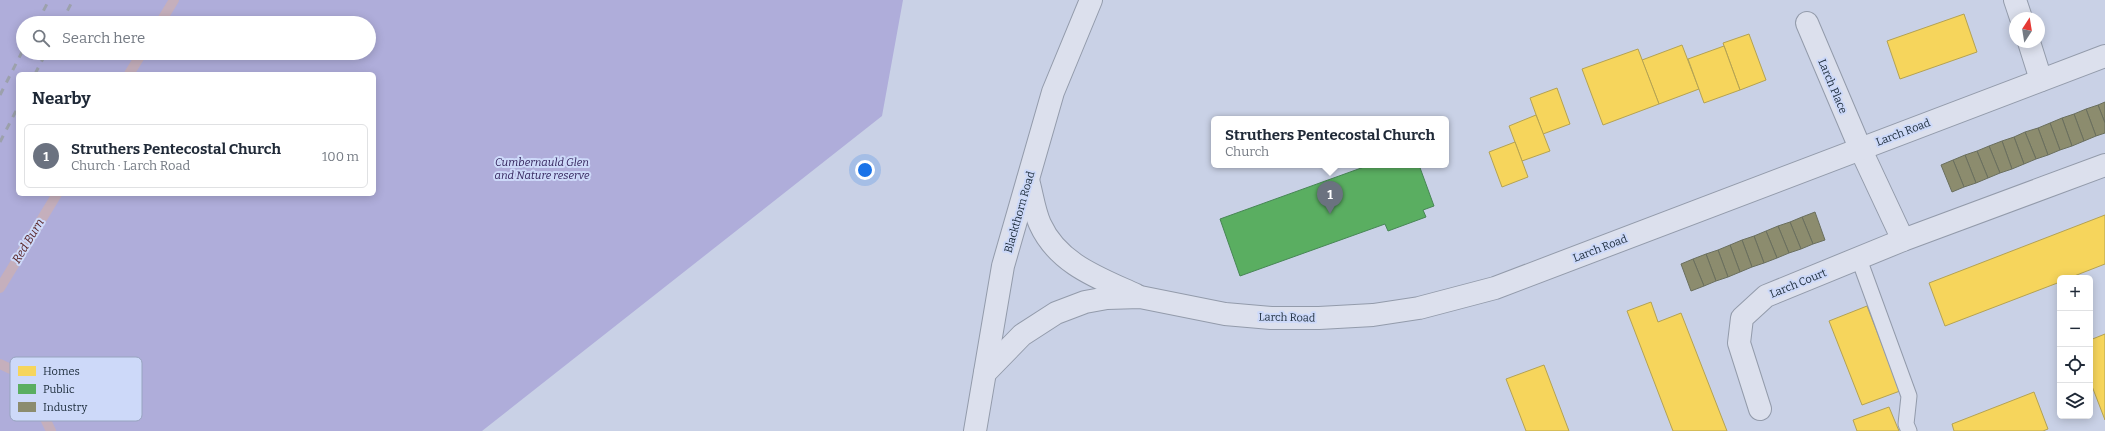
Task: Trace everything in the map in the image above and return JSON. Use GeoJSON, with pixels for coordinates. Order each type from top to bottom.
{"type":"FeatureCollection","features":[{"type":"Feature","properties":{"kind":"street","name":"Blackthorn Road"},"geometry":{"type":"LineString","coordinates":[[975,431],[1003,266],[1053,92],[1091,0]]}},
{"type":"Feature","properties":{"kind":"street"},"geometry":{"type":"LineString","coordinates":[[2015,0],[2019,12]]}},
{"type":"Feature","properties":{"kind":"street","name":"Larch Place"},"geometry":{"type":"LineString","coordinates":[[1807,23],[1860,148]]}},
{"type":"Feature","properties":{"kind":"street"},"geometry":{"type":"LineString","coordinates":[[2031,48],[2041,80]]}},
{"type":"Feature","properties":{"kind":"street","name":"Larch Road"},"geometry":{"type":"LineString","coordinates":[[985,373],[1022,335],[1056,313],[1085,302],[1108,298],[1140,297],[1225,314],[1271,318],[1373,315],[1419,308],[1495,288],[2105,56]]}},
{"type":"Feature","properties":{"kind":"street"},"geometry":{"type":"LineString","coordinates":[[1860,148],[1903,240]]}},
{"type":"Feature","properties":{"kind":"street","name":"Larch Court"},"geometry":{"type":"LineString","coordinates":[[1760,409],[1739,343],[1742,318],[1766,296],[1903,240],[2105,164]]}},
{"type":"Feature","properties":{"kind":"street","name":"Larch Road"},"geometry":{"type":"LineString","coordinates":[[1028,180],[1039,223],[1059,253],[1080,269],[1140,297]]}},
{"type":"Feature","properties":{"kind":"lane"},"geometry":{"type":"LineString","coordinates":[[1859,259],[1908,396],[1906,424],[1909,431]]}},
{"type":"Feature","properties":{"kind":"green space","name":"Cumbernauld Glen and Nature reserve"},"geometry":{"type":"Polygon","coordinates":[[[0,0],[903,0],[882,116],[482,431],[0,431],[0,0]]]}},
{"type":"Feature","properties":{"kind":"building: Homes"},"geometry":{"type":"Polygon","coordinates":[[[1964,14],[1977,52],[1900,79],[1887,41],[1964,14]]]}},
{"type":"Feature","properties":{"kind":"building: Homes"},"geometry":{"type":"Polygon","coordinates":[[[1749,34],[1766,80],[1740,90],[1723,43],[1749,34]]]}},
{"type":"Feature","properties":{"kind":"building: Homes"},"geometry":{"type":"Polygon","coordinates":[[[1682,45],[1699,89],[1659,104],[1642,60],[1682,45]]]}},
{"type":"Feature","properties":{"kind":"building: Homes"},"geometry":{"type":"Polygon","coordinates":[[[1724,46],[1740,90],[1704,103],[1688,59],[1724,46]]]}},
{"type":"Feature","properties":{"kind":"building: Homes"},"geometry":{"type":"Polygon","coordinates":[[[1638,49],[1659,104],[1603,125],[1582,69],[1638,49]]]}},
{"type":"Feature","properties":{"kind":"building: Homes"},"geometry":{"type":"Polygon","coordinates":[[[1557,88],[1570,124],[1543,134],[1530,98],[1557,88]]]}},
{"type":"Feature","properties":{"kind":"building: Homes"},"geometry":{"type":"Polygon","coordinates":[[[1536,115],[1550,151],[1522,161],[1509,126],[1536,115]]]}},
{"type":"Feature","properties":{"kind":"building: Homes"},"geometry":{"type":"Polygon","coordinates":[[[1515,142],[1528,177],[1502,187],[1489,152],[1515,142]]]}},
{"type":"Feature","properties":{"kind":"building: Homes"},"geometry":{"type":"Polygon","coordinates":[[[2105,215],[2105,264],[2077,275],[2057,275],[2057,283],[1945,326],[1929,283],[2105,215]]]}},
{"type":"Feature","properties":{"kind":"building: Homes"},"geometry":{"type":"Polygon","coordinates":[[[1651,302],[1658,322],[1681,313],[1727,431],[1673,431],[1627,311],[1651,302]]]}},
{"type":"Feature","properties":{"kind":"building: Homes"},"geometry":{"type":"Polygon","coordinates":[[[1867,306],[1900,391],[1862,405],[1829,321],[1867,306]]]}},
{"type":"Feature","properties":{"kind":"building: Homes"},"geometry":{"type":"Polygon","coordinates":[[[2105,334],[2105,420],[2093,389],[2093,339],[2105,334]]]}},
{"type":"Feature","properties":{"kind":"building: Homes"},"geometry":{"type":"Polygon","coordinates":[[[1544,365],[1569,431],[1526,431],[1506,379],[1544,365]]]}},
{"type":"Feature","properties":{"kind":"building: Homes"},"geometry":{"type":"Polygon","coordinates":[[[2034,392],[2048,429],[2043,431],[1954,431],[1952,424],[2034,392]]]}},
{"type":"Feature","properties":{"kind":"building: Homes"},"geometry":{"type":"Polygon","coordinates":[[[1889,407],[1899,431],[1857,431],[1853,420],[1889,407]]]}},
{"type":"Feature","properties":{"kind":"building: Public"},"geometry":{"type":"Polygon","coordinates":[[[1361,168],[1420,168],[1434,206],[1423,210],[1426,217],[1388,231],[1385,224],[1240,276],[1220,219],[1361,168]]]}},
{"type":"Feature","properties":{"kind":"building: Industry"},"geometry":{"type":"Polygon","coordinates":[[[2105,102],[2105,123],[2098,105],[2105,102]]]}},
{"type":"Feature","properties":{"kind":"building: Industry"},"geometry":{"type":"Polygon","coordinates":[[[2098,105],[2105,123],[2105,133],[2096,136],[2086,109],[2098,105]]]}},
{"type":"Feature","properties":{"kind":"building: Industry"},"geometry":{"type":"Polygon","coordinates":[[[2086,109],[2096,136],[2084,141],[2074,114],[2086,109]]]}},
{"type":"Feature","properties":{"kind":"building: Industry"},"geometry":{"type":"Polygon","coordinates":[[[2074,114],[2084,141],[2072,146],[2062,118],[2074,114]]]}},
{"type":"Feature","properties":{"kind":"building: Industry"},"geometry":{"type":"Polygon","coordinates":[[[2062,118],[2072,146],[2060,150],[2050,123],[2062,118]]]}},
{"type":"Feature","properties":{"kind":"building: Industry"},"geometry":{"type":"Polygon","coordinates":[[[2050,123],[2060,150],[2048,155],[2038,128],[2050,123]]]}},
{"type":"Feature","properties":{"kind":"building: Industry"},"geometry":{"type":"Polygon","coordinates":[[[2038,128],[2048,155],[2036,159],[2025,132],[2038,128]]]}},
{"type":"Feature","properties":{"kind":"building: Industry"},"geometry":{"type":"Polygon","coordinates":[[[2025,132],[2036,159],[2024,164],[2014,137],[2025,132]]]}},
{"type":"Feature","properties":{"kind":"building: Industry"},"geometry":{"type":"Polygon","coordinates":[[[2014,137],[2024,164],[2012,169],[2002,141],[2014,137]]]}},
{"type":"Feature","properties":{"kind":"building: Industry"},"geometry":{"type":"Polygon","coordinates":[[[2002,141],[2012,169],[2000,173],[1989,146],[2002,141]]]}},
{"type":"Feature","properties":{"kind":"building: Industry"},"geometry":{"type":"Polygon","coordinates":[[[1989,146],[2000,173],[1988,178],[1977,151],[1989,146]]]}},
{"type":"Feature","properties":{"kind":"building: Industry"},"geometry":{"type":"Polygon","coordinates":[[[1977,151],[1988,178],[1976,183],[1965,155],[1977,151]]]}},
{"type":"Feature","properties":{"kind":"building: Industry"},"geometry":{"type":"Polygon","coordinates":[[[1965,155],[1976,183],[1964,187],[1953,160],[1965,155]]]}},
{"type":"Feature","properties":{"kind":"building: Industry"},"geometry":{"type":"Polygon","coordinates":[[[1953,160],[1964,187],[1952,192],[1941,165],[1953,160]]]}},
{"type":"Feature","properties":{"kind":"building: Industry"},"geometry":{"type":"Polygon","coordinates":[[[1815,212],[1825,240],[1813,244],[1802,217],[1815,212]]]}},
{"type":"Feature","properties":{"kind":"building: Industry"},"geometry":{"type":"Polygon","coordinates":[[[1802,217],[1813,244],[1801,249],[1790,222],[1802,217]]]}},
{"type":"Feature","properties":{"kind":"building: Industry"},"geometry":{"type":"Polygon","coordinates":[[[1790,222],[1801,249],[1789,253],[1778,226],[1790,222]]]}},
{"type":"Feature","properties":{"kind":"building: Industry"},"geometry":{"type":"Polygon","coordinates":[[[1778,226],[1789,253],[1777,258],[1766,231],[1778,226]]]}},
{"type":"Feature","properties":{"kind":"building: Industry"},"geometry":{"type":"Polygon","coordinates":[[[1766,231],[1777,258],[1764,263],[1754,236],[1766,231]]]}},
{"type":"Feature","properties":{"kind":"building: Industry"},"geometry":{"type":"Polygon","coordinates":[[[1754,236],[1764,263],[1752,267],[1742,240],[1754,236]]]}},
{"type":"Feature","properties":{"kind":"building: Industry"},"geometry":{"type":"Polygon","coordinates":[[[1742,240],[1752,267],[1740,272],[1730,245],[1742,240]]]}},
{"type":"Feature","properties":{"kind":"building: Industry"},"geometry":{"type":"Polygon","coordinates":[[[1730,245],[1740,272],[1728,277],[1718,250],[1730,245]]]}},
{"type":"Feature","properties":{"kind":"building: Industry"},"geometry":{"type":"Polygon","coordinates":[[[1718,250],[1728,277],[1716,281],[1706,254],[1718,250]]]}},
{"type":"Feature","properties":{"kind":"building: Industry"},"geometry":{"type":"Polygon","coordinates":[[[1706,254],[1716,281],[1704,286],[1693,259],[1706,254]]]}},
{"type":"Feature","properties":{"kind":"building: Industry"},"geometry":{"type":"Polygon","coordinates":[[[1693,259],[1704,286],[1691,291],[1681,264],[1693,259]]]}},
{"type":"Feature","properties":{"kind":"waterway","name":"Red Burn"},"geometry":{"type":"LineString","coordinates":[[164,16],[174,0]]}},
{"type":"Feature","properties":{"kind":"waterway","name":"Red Burn"},"geometry":{"type":"LineString","coordinates":[[130,72],[138,60]]}},
{"type":"Feature","properties":{"kind":"waterway","name":"Red Burn"},"geometry":{"type":"LineString","coordinates":[[0,288],[56,196]]}},
{"type":"Feature","properties":{"kind":"waterway"},"geometry":{"type":"LineString","coordinates":[[0,364],[10,369]]}},
{"type":"Feature","properties":{"kind":"waterway"},"geometry":{"type":"LineString","coordinates":[[46,421],[51,431]]}},
{"type":"Feature","properties":{"kind":"railway"},"geometry":{"type":"LineString","coordinates":[[41,16],[49,0]]}},
{"type":"Feature","properties":{"kind":"railway"},"geometry":{"type":"LineString","coordinates":[[65,16],[73,0]]}},
{"type":"Feature","properties":{"kind":"railway"},"geometry":{"type":"LineString","coordinates":[[0,95],[18,60]]}},
{"type":"Feature","properties":{"kind":"railway"},"geometry":{"type":"LineString","coordinates":[[36,72],[42,60]]}},
{"type":"Feature","properties":{"kind":"railway"},"geometry":{"type":"LineString","coordinates":[[0,142],[16,111]]}},
{"type":"Feature","properties":{"kind":"place","name":"Struthers Pentecostal Church"},"geometry":{"type":"Point","coordinates":[1330,214]}}]}
